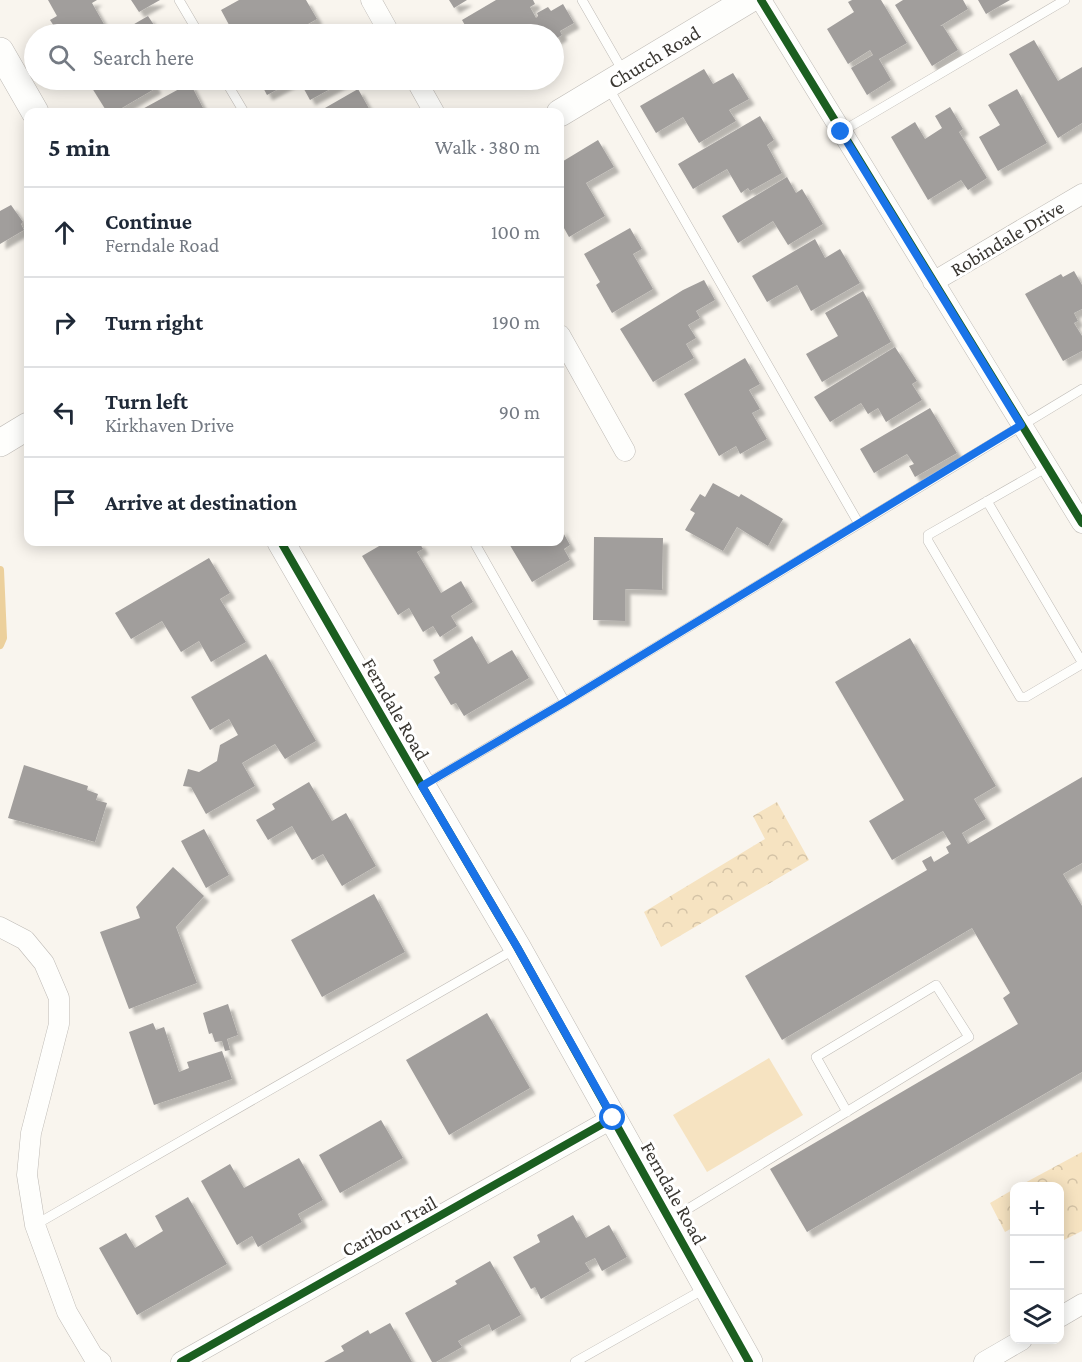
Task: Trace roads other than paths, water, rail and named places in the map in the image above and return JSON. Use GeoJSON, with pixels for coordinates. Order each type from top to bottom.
{"type":"FeatureCollection","features":[{"type":"Feature","properties":{"kind":"street"},"geometry":{"type":"LineString","coordinates":[[371,0],[384,24]]}},
{"type":"Feature","properties":{"kind":"street","name":"Church Road"},"geometry":{"type":"LineString","coordinates":[[564,111],[748,0]]}},
{"type":"Feature","properties":{"kind":"street"},"geometry":{"type":"LineString","coordinates":[[761,0],[1082,523]]}},
{"type":"Feature","properties":{"kind":"street"},"geometry":{"type":"LineString","coordinates":[[0,51],[33,108]]}},
{"type":"Feature","properties":{"kind":"street"},"geometry":{"type":"LineString","coordinates":[[422,90],[432,108]]}},
{"type":"Feature","properties":{"kind":"street","name":"Robindale Drive"},"geometry":{"type":"LineString","coordinates":[[933,282],[1082,194]]}},
{"type":"Feature","properties":{"kind":"street"},"geometry":{"type":"LineString","coordinates":[[564,342],[625,451]]}},
{"type":"Feature","properties":{"kind":"street"},"geometry":{"type":"LineString","coordinates":[[0,443],[24,428]]}},
{"type":"Feature","properties":{"kind":"street","name":"Ferndale Road"},"geometry":{"type":"LineString","coordinates":[[283,546],[517,947],[749,1362]]}},
{"type":"Feature","properties":{"kind":"street"},"geometry":{"type":"LineString","coordinates":[[0,927],[25,940],[38,955],[44,963],[59,998],[59,1024],[31,1133],[27,1176],[35,1225],[67,1312],[93,1356],[101,1362]]}},
{"type":"Feature","properties":{"kind":"street","name":"Caribou Trail"},"geometry":{"type":"LineString","coordinates":[[181,1362],[613,1118]]}},
{"type":"Feature","properties":{"kind":"street"},"geometry":{"type":"LineString","coordinates":[[1064,1314],[1082,1304]]}},
{"type":"Feature","properties":{"kind":"street"},"geometry":{"type":"LineString","coordinates":[[984,1362],[1015,1344]]}},
{"type":"Feature","properties":{"kind":"lane"},"geometry":{"type":"LineString","coordinates":[[179,0],[193,24]]}},
{"type":"Feature","properties":{"kind":"lane"},"geometry":{"type":"LineString","coordinates":[[582,0],[616,80],[859,524]]}},
{"type":"Feature","properties":{"kind":"lane"},"geometry":{"type":"LineString","coordinates":[[841,132],[1065,0]]}},
{"type":"Feature","properties":{"kind":"lane"},"geometry":{"type":"LineString","coordinates":[[231,90],[242,108]]}},
{"type":"Feature","properties":{"kind":"lane"},"geometry":{"type":"LineString","coordinates":[[422,786],[1082,389]]}},
{"type":"Feature","properties":{"kind":"lane"},"geometry":{"type":"LineString","coordinates":[[987,501],[1082,663],[1026,696],[1020,697],[933,550],[928,541],[928,535],[1047,466]]}},
{"type":"Feature","properties":{"kind":"lane"},"geometry":{"type":"LineString","coordinates":[[476,546],[565,702]]}},
{"type":"Feature","properties":{"kind":"lane"},"geometry":{"type":"LineString","coordinates":[[35,1225],[517,947]]}},
{"type":"Feature","properties":{"kind":"lane"},"geometry":{"type":"LineString","coordinates":[[671,1220],[847,1112],[969,1037],[936,985],[816,1057],[847,1112]]}},
{"type":"Feature","properties":{"kind":"lane"},"geometry":{"type":"LineString","coordinates":[[574,1362],[707,1288]]}},
{"type":"Feature","properties":{"kind":"waterway"},"geometry":{"type":"LineString","coordinates":[[0,570],[3,638],[0,645]]}}]}
